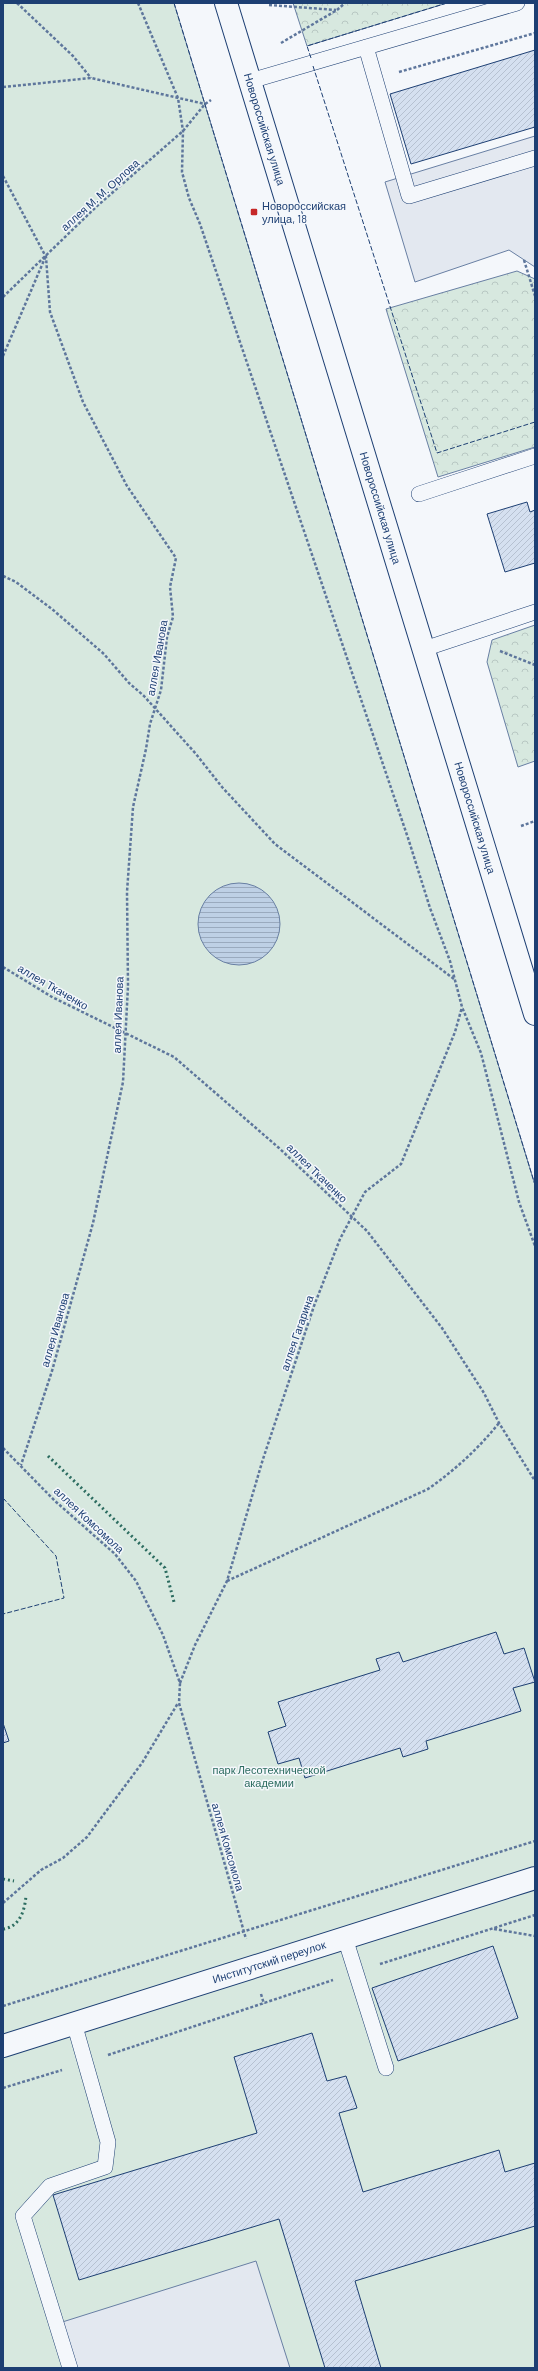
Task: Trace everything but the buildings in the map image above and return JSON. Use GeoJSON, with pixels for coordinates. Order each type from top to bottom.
{"type":"FeatureCollection","features":[{"type":"Feature","properties":{"kind":"main road","name":"Новороссийская улица"},"geometry":{"type":"LineString","coordinates":[[226,3],[535,1014]]}},
{"type":"Feature","properties":{"kind":"main road","name":"Институтский переулок"},"geometry":{"type":"LineString","coordinates":[[3,2046],[254,1968],[535,1878]]}},
{"type":"Feature","properties":{"kind":"lane"},"geometry":{"type":"LineString","coordinates":[[250,81],[517,3]]}},
{"type":"Feature","properties":{"kind":"lane"},"geometry":{"type":"LineString","coordinates":[[366,47],[409,196],[535,158]]}},
{"type":"Feature","properties":{"kind":"lane"},"geometry":{"type":"LineString","coordinates":[[419,494],[535,456]]}},
{"type":"Feature","properties":{"kind":"lane"},"geometry":{"type":"LineString","coordinates":[[424,649],[535,612]]}},
{"type":"Feature","properties":{"kind":"lane"},"geometry":{"type":"LineString","coordinates":[[345,1938],[386,2068]]}},
{"type":"Feature","properties":{"kind":"lane"},"geometry":{"type":"LineString","coordinates":[[70,2368],[23,2216],[50,2186],[105,2167],[108,2142],[84,2063],[74,2023]]}},
{"type":"Feature","properties":{"kind":"path"},"geometry":{"type":"LineString","coordinates":[[17,3],[73,56],[91,78]]}},
{"type":"Feature","properties":{"kind":"path"},"geometry":{"type":"LineString","coordinates":[[138,3],[178,98],[183,131],[182,172],[189,198],[206,239],[409,841],[430,908],[450,961],[462,1007],[482,1054],[519,1202],[535,1246]]}},
{"type":"Feature","properties":{"kind":"path"},"geometry":{"type":"LineString","coordinates":[[281,43],[337,10],[345,3]]}},
{"type":"Feature","properties":{"kind":"path"},"geometry":{"type":"LineString","coordinates":[[269,5],[337,10]]}},
{"type":"Feature","properties":{"kind":"path"},"geometry":{"type":"LineString","coordinates":[[376,78],[535,32]]}},
{"type":"Feature","properties":{"kind":"path"},"geometry":{"type":"LineString","coordinates":[[3,87],[91,78],[205,104]]}},
{"type":"Feature","properties":{"kind":"path","name":"аллея М. М. Орлова"},"geometry":{"type":"LineString","coordinates":[[3,297],[96,207],[183,131],[205,104],[211,100]]}},
{"type":"Feature","properties":{"kind":"path"},"geometry":{"type":"LineString","coordinates":[[3,176],[46,256],[3,356]]}},
{"type":"Feature","properties":{"kind":"path","name":"аллея Иванова"},"geometry":{"type":"LineString","coordinates":[[21,1465],[52,1371],[93,1223],[123,1082],[128,986],[127,892],[133,807],[155,709],[161,690],[167,637],[173,618],[170,587],[176,558],[127,486],[83,402],[50,312],[46,256]]}},
{"type":"Feature","properties":{"kind":"path"},"geometry":{"type":"LineString","coordinates":[[524,260],[535,296]]}},
{"type":"Feature","properties":{"kind":"path"},"geometry":{"type":"LineString","coordinates":[[3,576],[16,582],[82,634],[155,709],[196,754],[222,787],[275,844],[454,980]]}},
{"type":"Feature","properties":{"kind":"path"},"geometry":{"type":"LineString","coordinates":[[521,826],[535,821]]}},
{"type":"Feature","properties":{"kind":"path","name":"аллея Ткаченко"},"geometry":{"type":"LineString","coordinates":[[3,967],[52,997],[174,1057],[279,1148],[367,1231],[442,1328],[484,1393],[499,1423],[535,1481]]}},
{"type":"Feature","properties":{"kind":"path","name":"аллея Гагарина"},"geometry":{"type":"LineString","coordinates":[[180,1683],[194,1645],[227,1581],[263,1459],[314,1306],[340,1239],[365,1192],[401,1164],[455,1032],[462,1007]]}},
{"type":"Feature","properties":{"kind":"path"},"geometry":{"type":"LineString","coordinates":[[227,1581],[428,1489],[448,1475],[471,1454],[499,1423]]}},
{"type":"Feature","properties":{"kind":"path","name":"аллея Комсомола"},"geometry":{"type":"LineString","coordinates":[[3,1448],[55,1501],[115,1554],[136,1581],[163,1635],[180,1683],[178,1702],[264,2004]]}},
{"type":"Feature","properties":{"kind":"path"},"geometry":{"type":"LineString","coordinates":[[3,1903],[41,1870],[63,1858],[86,1837],[142,1763],[178,1702]]}},
{"type":"Feature","properties":{"kind":"path"},"geometry":{"type":"LineString","coordinates":[[3,2006],[535,1841]]}},
{"type":"Feature","properties":{"kind":"path"},"geometry":{"type":"LineString","coordinates":[[3,2088],[84,2063],[356,1972],[535,1915]]}},
{"type":"Feature","properties":{"kind":"path"},"geometry":{"type":"LineString","coordinates":[[494,1928],[535,1936]]}},
{"type":"Feature","properties":{"kind":"green space","name":"парк Лесотехнической академии"},"geometry":{"type":"Polygon","coordinates":[[[3,3],[174,3],[535,1185],[535,2368],[3,2368],[3,3]]]}},
{"type":"Feature","properties":{"kind":"green space"},"geometry":{"type":"Polygon","coordinates":[[[293,3],[447,3],[307,46],[293,3]]]}},
{"type":"Feature","properties":{"kind":"green space"},"geometry":{"type":"Polygon","coordinates":[[[517,271],[535,279],[535,447],[438,477],[386,309],[517,271]]]}},
{"type":"Feature","properties":{"kind":"green space"},"geometry":{"type":"Polygon","coordinates":[[[535,625],[535,761],[518,767],[487,662],[492,640],[535,625]]]}},
{"type":"Feature","properties":{"kind":"shaded area"},"geometry":{"type":"Polygon","coordinates":[[[535,136],[535,267],[509,250],[415,282],[385,182],[535,136]]]}},
{"type":"Feature","properties":{"kind":"shaded area"},"geometry":{"type":"Polygon","coordinates":[[[256,2261],[290,2368],[70,2368],[56,2324],[256,2261]]]}},
{"type":"Feature","properties":{"kind":"water"},"geometry":{"type":"Polygon","coordinates":[[[239,883],[255,886],[268,895],[277,908],[280,924],[277,940],[268,953],[255,962],[239,965],[223,962],[210,953],[201,940],[198,924],[201,908],[210,895],[223,886],[239,883]]]}},
{"type":"Feature","properties":{"kind":"hedge"},"geometry":{"type":"LineString","coordinates":[[48,1456],[165,1568],[174,1602]]}},
{"type":"Feature","properties":{"kind":"hedge"},"geometry":{"type":"LineString","coordinates":[[3,1879],[14,1881]]}},
{"type":"Feature","properties":{"kind":"hedge"},"geometry":{"type":"LineString","coordinates":[[3,1929],[14,1925],[20,1917],[23,1912],[26,1895]]}},
{"type":"Feature","properties":{"kind":"fence"},"geometry":{"type":"LineString","coordinates":[[174,3],[535,1185]]}},
{"type":"Feature","properties":{"kind":"fence"},"geometry":{"type":"LineString","coordinates":[[311,58],[307,46],[447,3]]}},
{"type":"Feature","properties":{"kind":"fence"},"geometry":{"type":"LineString","coordinates":[[313,66],[437,453],[535,422]]}},
{"type":"Feature","properties":{"kind":"fence"},"geometry":{"type":"LineString","coordinates":[[3,1498],[56,1556],[64,1598],[3,1614]]}},
{"type":"Feature","properties":{"kind":"place","name":"Новороссийская улица, 18"},"geometry":{"type":"Point","coordinates":[254,212]}}]}
